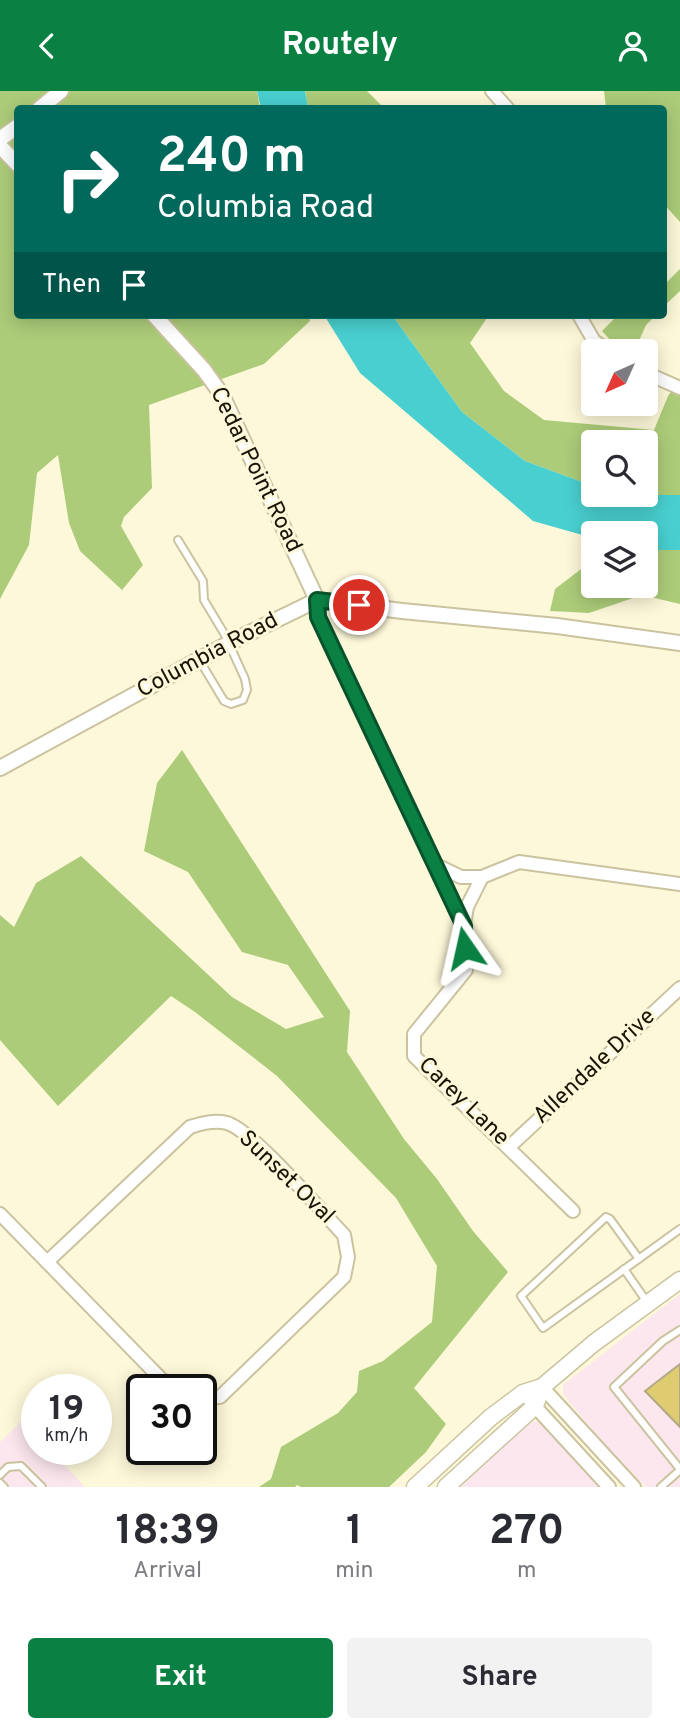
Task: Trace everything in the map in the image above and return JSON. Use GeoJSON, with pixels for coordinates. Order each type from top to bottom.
{"type":"FeatureCollection","features":[{"type":"Feature","properties":{"kind":"main road"},"geometry":{"type":"LineString","coordinates":[[415,1487],[491,1417],[523,1393],[542,1387],[594,1343],[680,1280]]}},
{"type":"Feature","properties":{"kind":"main road"},"geometry":{"type":"LineString","coordinates":[[446,1487],[535,1406],[542,1387]]}},
{"type":"Feature","properties":{"kind":"street"},"geometry":{"type":"LineString","coordinates":[[44,105],[61,91]]}},
{"type":"Feature","properties":{"kind":"street"},"geometry":{"type":"LineString","coordinates":[[492,91],[504,105]]}},
{"type":"Feature","properties":{"kind":"street"},"geometry":{"type":"LineString","coordinates":[[0,146],[14,161]]}},
{"type":"Feature","properties":{"kind":"street","name":"Cedar Point Road"},"geometry":{"type":"LineString","coordinates":[[158,319],[204,370],[222,395],[317,600]]}},
{"type":"Feature","properties":{"kind":"street"},"geometry":{"type":"LineString","coordinates":[[581,319],[593,339]]}},
{"type":"Feature","properties":{"kind":"street"},"geometry":{"type":"LineString","coordinates":[[658,378],[680,388]]}},
{"type":"Feature","properties":{"kind":"street"},"geometry":{"type":"LineString","coordinates":[[317,600],[556,626],[680,643]]}},
{"type":"Feature","properties":{"kind":"street","name":"Columbia Road"},"geometry":{"type":"LineString","coordinates":[[0,768],[227,644],[317,600]]}},
{"type":"Feature","properties":{"kind":"street","name":"Carey Lane"},"geometry":{"type":"LineString","coordinates":[[317,600],[318,617],[329,643],[464,926],[466,970],[414,1034],[414,1056],[573,1211]]}},
{"type":"Feature","properties":{"kind":"street"},"geometry":{"type":"LineString","coordinates":[[434,864],[461,877],[482,877],[519,862],[680,884]]}},
{"type":"Feature","properties":{"kind":"street"},"geometry":{"type":"LineString","coordinates":[[464,926],[467,907],[482,877]]}},
{"type":"Feature","properties":{"kind":"street","name":"Allendale Drive"},"geometry":{"type":"LineString","coordinates":[[509,1147],[680,988]]}},
{"type":"Feature","properties":{"kind":"street","name":"Sunset Oval"},"geometry":{"type":"LineString","coordinates":[[47,1262],[190,1127],[209,1121],[229,1124],[249,1137],[344,1235],[348,1257],[344,1277],[217,1397]]}},
{"type":"Feature","properties":{"kind":"street"},"geometry":{"type":"LineString","coordinates":[[0,1214],[157,1374]]}},
{"type":"Feature","properties":{"kind":"street"},"geometry":{"type":"LineString","coordinates":[[542,1387],[634,1487]]}},
{"type":"Feature","properties":{"kind":"street"},"geometry":{"type":"LineString","coordinates":[[523,1393],[609,1487]]}},
{"type":"Feature","properties":{"kind":"lane"},"geometry":{"type":"LineString","coordinates":[[178,540],[203,581],[204,600],[225,635],[247,686],[245,697],[232,704],[224,701],[199,660]]}},
{"type":"Feature","properties":{"kind":"lane"},"geometry":{"type":"LineString","coordinates":[[639,1259],[606,1217],[521,1296],[543,1328],[680,1230]]}},
{"type":"Feature","properties":{"kind":"lane"},"geometry":{"type":"LineString","coordinates":[[624,1269],[648,1303]]}},
{"type":"Feature","properties":{"kind":"lane"},"geometry":{"type":"LineString","coordinates":[[662,1487],[680,1469],[614,1387],[663,1341],[680,1330]]}},
{"type":"Feature","properties":{"kind":"lane"},"geometry":{"type":"LineString","coordinates":[[0,1475],[8,1467],[20,1466],[42,1487]]}},
{"type":"Feature","properties":{"kind":"lane"},"geometry":{"type":"LineString","coordinates":[[0,1483],[4,1487]]}},
{"type":"Feature","properties":{"kind":"shaded area"},"geometry":{"type":"Polygon","coordinates":[[[680,1294],[680,1487],[646,1487],[571,1404],[563,1393],[563,1385],[680,1294]]]}},
{"type":"Feature","properties":{"kind":"shaded area"},"geometry":{"type":"Polygon","coordinates":[[[21,1422],[21,1465],[64,1465],[85,1487],[0,1487],[0,1442],[21,1422]]]}},
{"type":"Feature","properties":{"kind":"shaded area"},"geometry":{"type":"Polygon","coordinates":[[[540,1422],[553,1434],[601,1487],[461,1487],[526,1424],[540,1422]]]}},
{"type":"Feature","properties":{"kind":"green space"},"geometry":{"type":"Polygon","coordinates":[[[0,91],[257,91],[259,105],[14,105],[14,319],[310,321],[264,364],[149,405],[152,488],[124,517],[121,526],[143,565],[122,590],[80,551],[69,523],[58,455],[37,473],[29,545],[0,599],[0,91]]]}},
{"type":"Feature","properties":{"kind":"green space"},"geometry":{"type":"Polygon","coordinates":[[[305,91],[367,91],[381,105],[307,105],[305,91]]]}},
{"type":"Feature","properties":{"kind":"green space"},"geometry":{"type":"Polygon","coordinates":[[[604,91],[680,91],[680,222],[667,207],[667,105],[606,105],[604,91]]]}},
{"type":"Feature","properties":{"kind":"green space"},"geometry":{"type":"Polygon","coordinates":[[[680,269],[680,291],[667,303],[667,282],[680,269]]]}},
{"type":"Feature","properties":{"kind":"green space"},"geometry":{"type":"Polygon","coordinates":[[[395,319],[486,319],[470,343],[504,391],[544,420],[654,430],[581,430],[581,482],[525,461],[462,412],[395,319]]]}},
{"type":"Feature","properties":{"kind":"green space"},"geometry":{"type":"Polygon","coordinates":[[[614,319],[652,319],[640,339],[609,339],[602,331],[614,319]]]}},
{"type":"Feature","properties":{"kind":"green space"},"geometry":{"type":"Polygon","coordinates":[[[680,379],[680,495],[658,495],[658,430],[654,430],[668,396],[680,379]]]}},
{"type":"Feature","properties":{"kind":"green space"},"geometry":{"type":"Polygon","coordinates":[[[658,550],[680,550],[680,604],[655,598],[658,598],[658,550]]]}},
{"type":"Feature","properties":{"kind":"green space"},"geometry":{"type":"Polygon","coordinates":[[[581,569],[581,598],[633,598],[589,613],[550,611],[555,589],[581,569]]]}},
{"type":"Feature","properties":{"kind":"green space"},"geometry":{"type":"Polygon","coordinates":[[[182,750],[350,1011],[347,1052],[404,1139],[437,1179],[473,1231],[508,1272],[414,1388],[446,1424],[426,1452],[389,1487],[259,1487],[271,1479],[281,1447],[338,1413],[357,1392],[359,1371],[383,1361],[432,1322],[437,1266],[396,1198],[277,1076],[171,996],[58,1106],[0,1040],[0,915],[14,927],[36,883],[81,856],[232,997],[286,1029],[324,1017],[288,965],[242,952],[188,872],[144,851],[157,783],[182,750]]]}},
{"type":"Feature","properties":{"kind":"water"},"geometry":{"type":"Polygon","coordinates":[[[257,91],[305,91],[307,105],[260,105],[257,91]]]}},
{"type":"Feature","properties":{"kind":"water"},"geometry":{"type":"Polygon","coordinates":[[[326,319],[395,319],[462,412],[525,461],[581,482],[581,507],[658,507],[658,495],[680,495],[680,550],[658,550],[658,521],[581,521],[581,535],[533,521],[360,373],[326,319]]]}},
{"type":"Feature","properties":{"kind":"building"},"geometry":{"type":"Polygon","coordinates":[[[680,1364],[680,1427],[645,1391],[680,1364]]]}},
{"type":"Feature","properties":{"kind":"route"},"geometry":{"type":"LineString","coordinates":[[359,605],[317,600],[318,617],[464,926],[465,948]]}}]}
